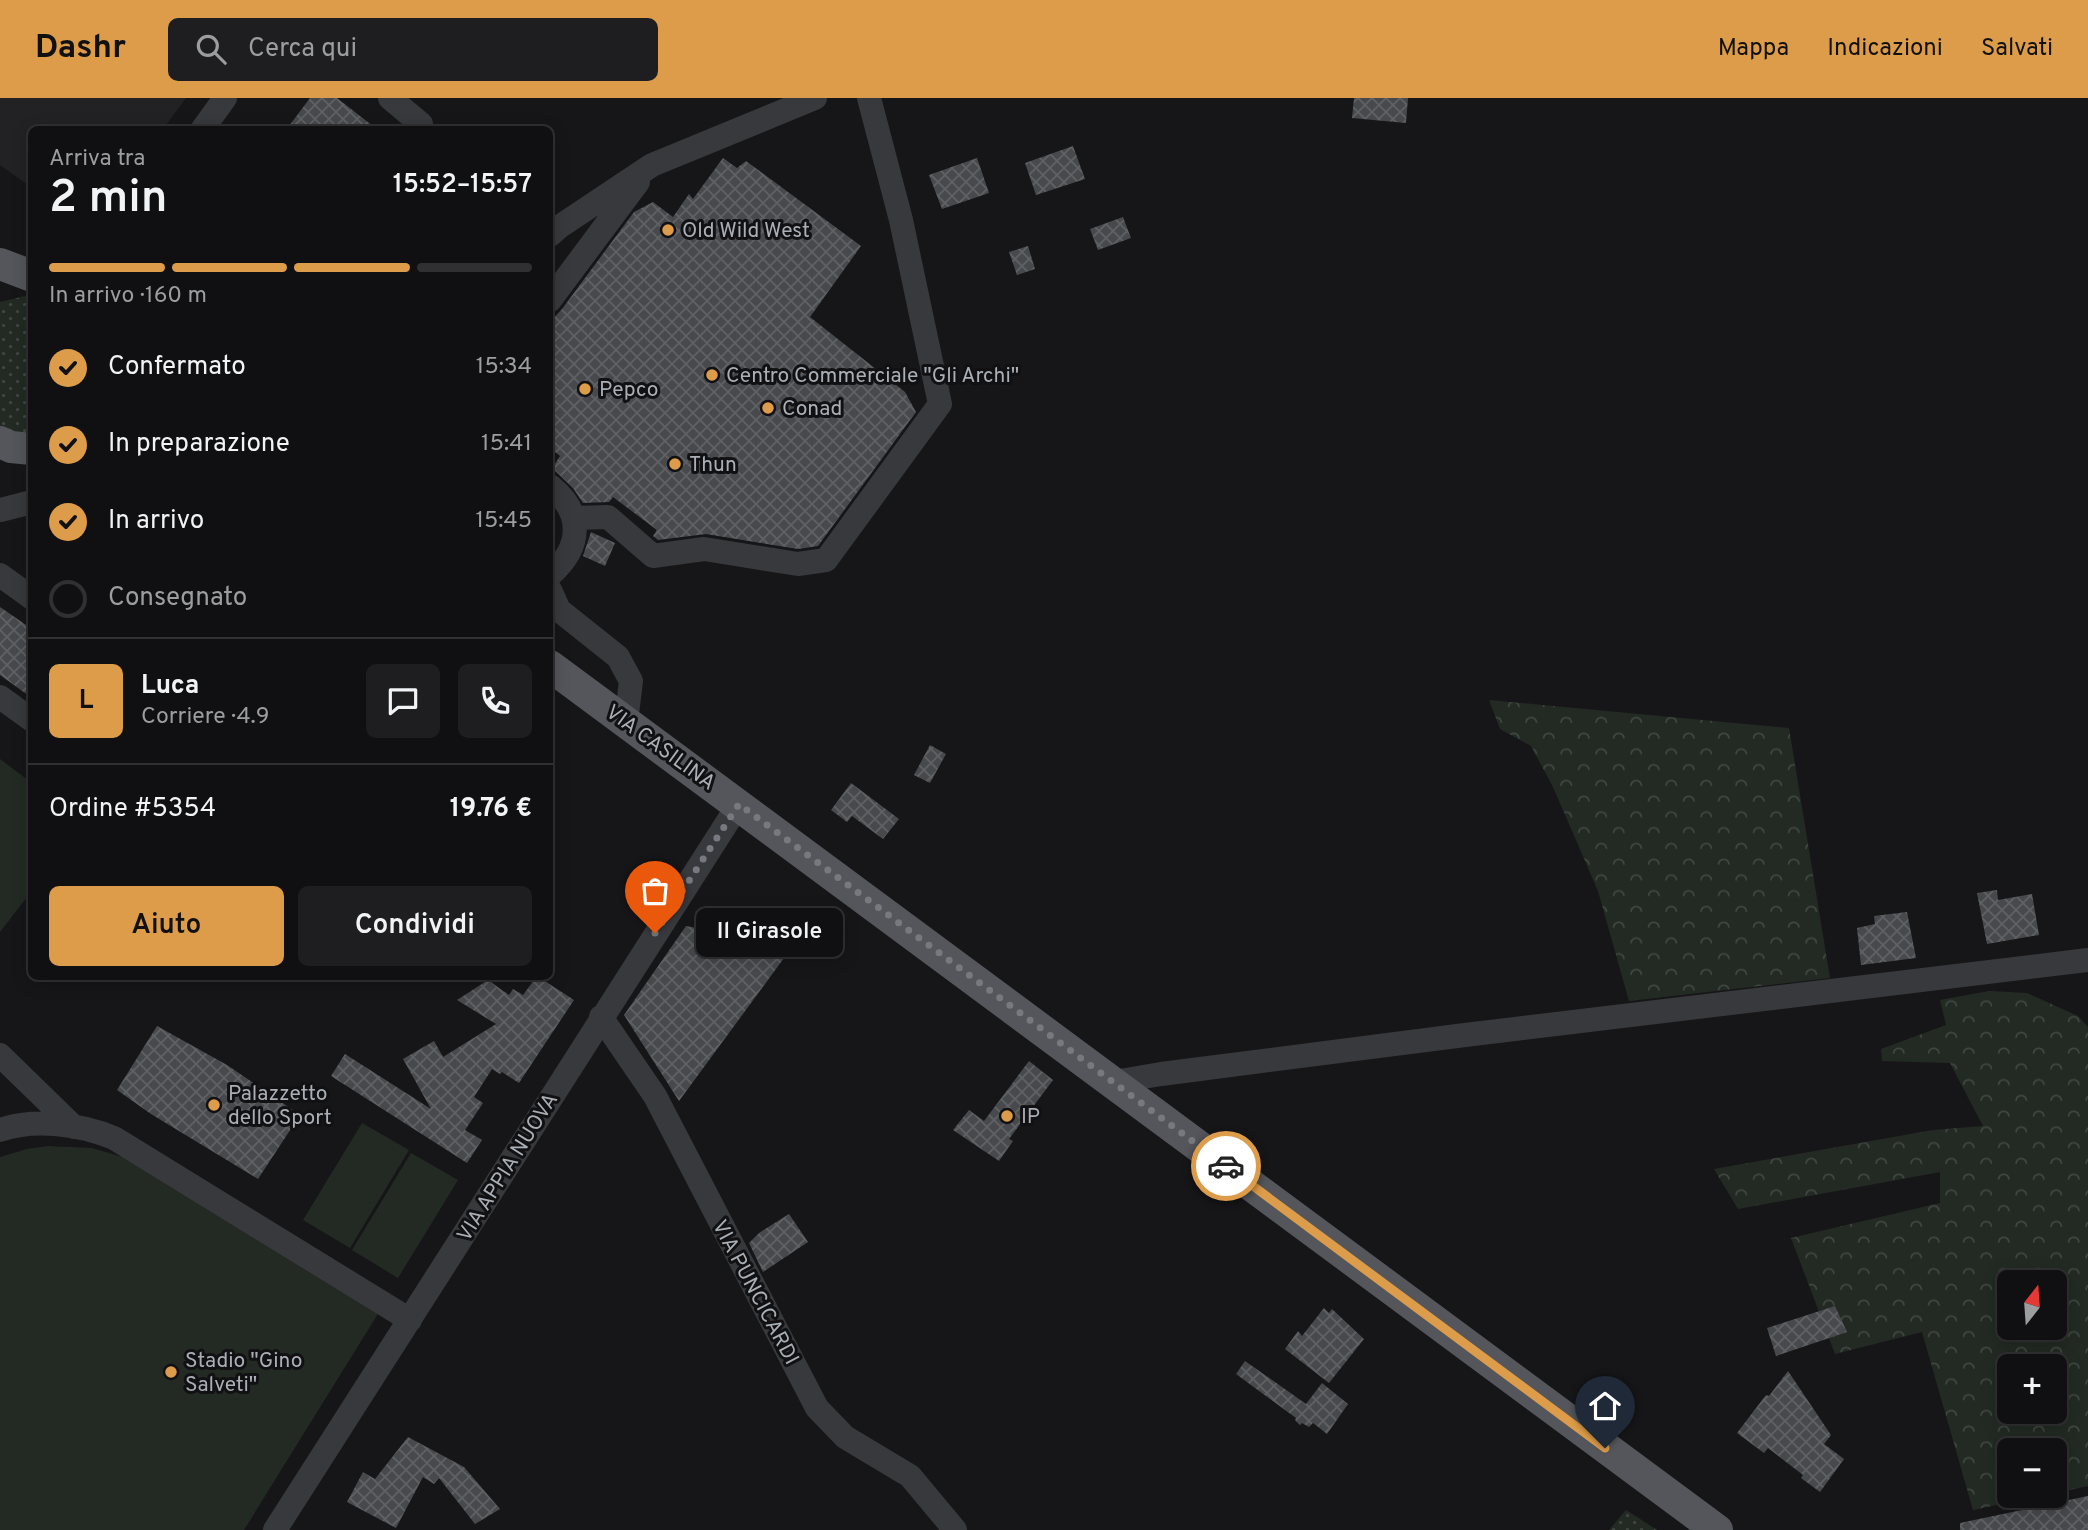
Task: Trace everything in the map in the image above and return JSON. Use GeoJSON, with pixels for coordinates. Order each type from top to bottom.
{"type":"FeatureCollection","features":[{"type":"Feature","properties":{"kind":"main road"},"geometry":{"type":"LineString","coordinates":[[0,264],[28,274]]}},
{"type":"Feature","properties":{"kind":"main road"},"geometry":{"type":"LineString","coordinates":[[0,288],[28,282]]}},
{"type":"Feature","properties":{"kind":"main road","name":"VIA CASILINA"},"geometry":{"type":"LineString","coordinates":[[553,668],[1717,1530]]}},
{"type":"Feature","properties":{"kind":"street"},"geometry":{"type":"LineString","coordinates":[[205,126],[225,98]]}},
{"type":"Feature","properties":{"kind":"street"},"geometry":{"type":"LineString","coordinates":[[390,98],[421,126]]}},
{"type":"Feature","properties":{"kind":"street"},"geometry":{"type":"LineString","coordinates":[[553,233],[652,165],[815,98]]}},
{"type":"Feature","properties":{"kind":"street"},"geometry":{"type":"LineString","coordinates":[[575,518],[608,517],[653,556],[704,549],[798,564],[826,560],[940,404],[901,220],[869,98]]}},
{"type":"Feature","properties":{"kind":"street"},"geometry":{"type":"LineString","coordinates":[[553,296],[652,165]]}},
{"type":"Feature","properties":{"kind":"street"},"geometry":{"type":"LineString","coordinates":[[553,489],[563,498],[575,518],[572,543],[563,563],[553,572]]}},
{"type":"Feature","properties":{"kind":"street"},"geometry":{"type":"LineString","coordinates":[[0,510],[28,503]]}},
{"type":"Feature","properties":{"kind":"street"},"geometry":{"type":"LineString","coordinates":[[0,575],[28,594]]}},
{"type":"Feature","properties":{"kind":"street"},"geometry":{"type":"LineString","coordinates":[[553,597],[559,610],[618,657],[631,681],[626,722]]}},
{"type":"Feature","properties":{"kind":"street"},"geometry":{"type":"LineString","coordinates":[[0,697],[28,717]]}},
{"type":"Feature","properties":{"kind":"street","name":"VIA APPIA NUOVA"},"geometry":{"type":"LineString","coordinates":[[275,1530],[739,804]]}},
{"type":"Feature","properties":{"kind":"street"},"geometry":{"type":"LineString","coordinates":[[1114,1083],[1161,1074],[1465,1035],[2088,960]]}},
{"type":"Feature","properties":{"kind":"street","name":"VIA PUNCICARDI"},"geometry":{"type":"LineString","coordinates":[[601,1017],[654,1096],[817,1408],[845,1437],[910,1476],[955,1530]]}},
{"type":"Feature","properties":{"kind":"street"},"geometry":{"type":"LineString","coordinates":[[0,1055],[74,1127]]}},
{"type":"Feature","properties":{"kind":"street"},"geometry":{"type":"LineString","coordinates":[[0,1130],[43,1123],[92,1129],[114,1138],[410,1320]]}},
{"type":"Feature","properties":{"kind":"shaded area"},"geometry":{"type":"Polygon","coordinates":[[[0,98],[186,98],[165,126],[28,126],[28,185],[0,165],[0,98]]]}},
{"type":"Feature","properties":{"kind":"green space"},"geometry":{"type":"Polygon","coordinates":[[[28,296],[28,440],[0,435],[0,302],[28,296]]]}},
{"type":"Feature","properties":{"kind":"green space"},"geometry":{"type":"Polygon","coordinates":[[[1489,700],[1789,728],[1830,978],[1629,1001],[1598,891],[1553,787],[1531,746],[1500,729],[1489,700]]]}},
{"type":"Feature","properties":{"kind":"green space"},"geometry":{"type":"Polygon","coordinates":[[[0,759],[28,780],[28,896],[0,932],[0,759]]]}},
{"type":"Feature","properties":{"kind":"green space"},"geometry":{"type":"Polygon","coordinates":[[[1989,991],[2027,993],[2078,1016],[2088,1027],[2088,1486],[2067,1490],[2067,1438],[1997,1438],[1997,1505],[1973,1510],[1922,1332],[1835,1354],[1791,1238],[1940,1203],[1940,1172],[1738,1209],[1714,1169],[1933,1130],[1983,1126],[1950,1063],[1882,1061],[1881,1049],[1946,1025],[1940,1000],[1989,991]]]}},
{"type":"Feature","properties":{"kind":"green space"},"geometry":{"type":"Polygon","coordinates":[[[362,1123],[409,1150],[350,1248],[303,1220],[362,1123]]]}},
{"type":"Feature","properties":{"kind":"green space","name":"Stadio \"Gino Salveti\""},"geometry":{"type":"Polygon","coordinates":[[[48,1146],[92,1148],[133,1160],[381,1309],[244,1530],[0,1530],[0,1157],[48,1146]]]}},
{"type":"Feature","properties":{"kind":"green space"},"geometry":{"type":"Polygon","coordinates":[[[411,1153],[458,1180],[398,1278],[352,1250],[411,1153]]]}},
{"type":"Feature","properties":{"kind":"green space"},"geometry":{"type":"Polygon","coordinates":[[[1626,1510],[1657,1530],[1609,1530],[1626,1510]]]}},
{"type":"Feature","properties":{"kind":"building"},"geometry":{"type":"Polygon","coordinates":[[[310,98],[337,98],[373,126],[289,126],[310,98]]]}},
{"type":"Feature","properties":{"kind":"building"},"geometry":{"type":"Polygon","coordinates":[[[1354,98],[1408,98],[1406,123],[1352,118],[1354,98]]]}},
{"type":"Feature","properties":{"kind":"building"},"geometry":{"type":"Polygon","coordinates":[[[1073,146],[1085,179],[1036,195],[1025,163],[1073,146]]]}},
{"type":"Feature","properties":{"kind":"building"},"geometry":{"type":"Polygon","coordinates":[[[723,158],[737,168],[746,161],[861,246],[810,317],[905,392],[916,412],[818,546],[798,549],[706,534],[658,540],[653,536],[657,530],[613,497],[609,502],[583,503],[573,488],[553,469],[560,456],[553,450],[553,319],[634,212],[653,202],[673,217],[689,194],[693,199],[723,158]]]}},
{"type":"Feature","properties":{"kind":"building"},"geometry":{"type":"Polygon","coordinates":[[[977,158],[989,193],[942,209],[929,175],[977,158]]]}},
{"type":"Feature","properties":{"kind":"building"},"geometry":{"type":"Polygon","coordinates":[[[1123,217],[1131,238],[1098,250],[1090,229],[1123,217]]]}},
{"type":"Feature","properties":{"kind":"building"},"geometry":{"type":"Polygon","coordinates":[[[1028,246],[1035,269],[1017,275],[1009,252],[1028,246]]]}},
{"type":"Feature","properties":{"kind":"building"},"geometry":{"type":"Polygon","coordinates":[[[591,532],[615,543],[605,566],[583,556],[591,532]]]}},
{"type":"Feature","properties":{"kind":"building"},"geometry":{"type":"Polygon","coordinates":[[[0,607],[28,626],[28,695],[0,675],[0,607]]]}},
{"type":"Feature","properties":{"kind":"building"},"geometry":{"type":"Polygon","coordinates":[[[930,745],[946,754],[930,783],[914,775],[930,745]]]}},
{"type":"Feature","properties":{"kind":"building"},"geometry":{"type":"Polygon","coordinates":[[[851,783],[899,819],[883,839],[852,816],[847,822],[831,810],[851,783]]]}},
{"type":"Feature","properties":{"kind":"building"},"geometry":{"type":"Polygon","coordinates":[[[1997,890],[1998,900],[2032,894],[2039,935],[1987,944],[1977,893],[1997,890]]]}},
{"type":"Feature","properties":{"kind":"building"},"geometry":{"type":"Polygon","coordinates":[[[1907,912],[1916,958],[1861,965],[1857,928],[1875,924],[1874,916],[1907,912]]]}},
{"type":"Feature","properties":{"kind":"building"},"geometry":{"type":"Polygon","coordinates":[[[686,926],[744,937],[769,930],[787,931],[798,939],[679,1101],[624,1015],[686,926]]]}},
{"type":"Feature","properties":{"kind":"building"},"geometry":{"type":"Polygon","coordinates":[[[488,980],[509,995],[513,989],[523,995],[534,980],[543,980],[574,1000],[519,1083],[492,1069],[474,1097],[483,1103],[465,1130],[482,1140],[467,1163],[331,1076],[345,1054],[431,1109],[403,1059],[434,1041],[443,1057],[496,1024],[457,1000],[488,980]]]}},
{"type":"Feature","properties":{"kind":"building","name":"Palazzetto dello Sport"},"geometry":{"type":"Polygon","coordinates":[[[157,1026],[227,1065],[300,1115],[258,1179],[151,1114],[117,1090],[157,1026]]]}},
{"type":"Feature","properties":{"kind":"building","name":"IP"},"geometry":{"type":"Polygon","coordinates":[[[1029,1061],[1053,1080],[1009,1139],[1013,1141],[999,1161],[953,1130],[969,1110],[984,1121],[1029,1061]]]}},
{"type":"Feature","properties":{"kind":"building"},"geometry":{"type":"Polygon","coordinates":[[[789,1214],[808,1242],[763,1272],[749,1243],[759,1233],[789,1214]]]}},
{"type":"Feature","properties":{"kind":"building"},"geometry":{"type":"Polygon","coordinates":[[[1835,1306],[1847,1332],[1776,1356],[1767,1328],[1835,1306]]]}},
{"type":"Feature","properties":{"kind":"building"},"geometry":{"type":"Polygon","coordinates":[[[1324,1308],[1329,1313],[1332,1309],[1364,1339],[1329,1383],[1285,1349],[1298,1331],[1302,1336],[1324,1308]]]}},
{"type":"Feature","properties":{"kind":"building"},"geometry":{"type":"Polygon","coordinates":[[[1245,1361],[1306,1404],[1322,1383],[1348,1404],[1327,1434],[1313,1423],[1309,1427],[1302,1423],[1300,1425],[1296,1418],[1236,1374],[1245,1361]]]}},
{"type":"Feature","properties":{"kind":"building"},"geometry":{"type":"Polygon","coordinates":[[[1788,1371],[1831,1435],[1824,1444],[1844,1459],[1820,1492],[1768,1448],[1764,1453],[1737,1433],[1788,1371]]]}},
{"type":"Feature","properties":{"kind":"building"},"geometry":{"type":"Polygon","coordinates":[[[408,1437],[464,1467],[500,1509],[475,1524],[439,1478],[434,1484],[423,1477],[396,1528],[347,1502],[363,1472],[375,1479],[408,1437]]]}},
{"type":"Feature","properties":{"kind":"building"},"geometry":{"type":"Polygon","coordinates":[[[2088,1496],[2088,1530],[1960,1530],[1960,1523],[2031,1508],[2067,1508],[2067,1500],[2088,1496]]]}},
{"type":"Feature","properties":{"kind":"way so far"},"geometry":{"type":"LineString","coordinates":[[655,933],[739,804],[1226,1166]]}},
{"type":"Feature","properties":{"kind":"place","name":"Old Wild West"},"geometry":{"type":"Point","coordinates":[668,230]}},
{"type":"Feature","properties":{"kind":"place","name":"Centro Commerciale \"Gli Archi\""},"geometry":{"type":"Point","coordinates":[712,375]}},
{"type":"Feature","properties":{"kind":"place","name":"Pepco"},"geometry":{"type":"Point","coordinates":[585,389]}},
{"type":"Feature","properties":{"kind":"place","name":"Conad"},"geometry":{"type":"Point","coordinates":[768,408]}},
{"type":"Feature","properties":{"kind":"place","name":"Thun"},"geometry":{"type":"Point","coordinates":[675,464]}},
{"type":"Feature","properties":{"kind":"place","name":"Il Girasole"},"geometry":{"type":"Point","coordinates":[655,933]}},
{"type":"Feature","properties":{"kind":"place","name":"Palazzetto dello Sport"},"geometry":{"type":"Point","coordinates":[214,1105]}},
{"type":"Feature","properties":{"kind":"place","name":"IP"},"geometry":{"type":"Point","coordinates":[1007,1116]}},
{"type":"Feature","properties":{"kind":"place","name":"Stadio \"Gino Salveti\""},"geometry":{"type":"Point","coordinates":[171,1372]}},
{"type":"Feature","properties":{"kind":"route"},"geometry":{"type":"LineString","coordinates":[[1226,1166],[1605,1448]]}}]}
